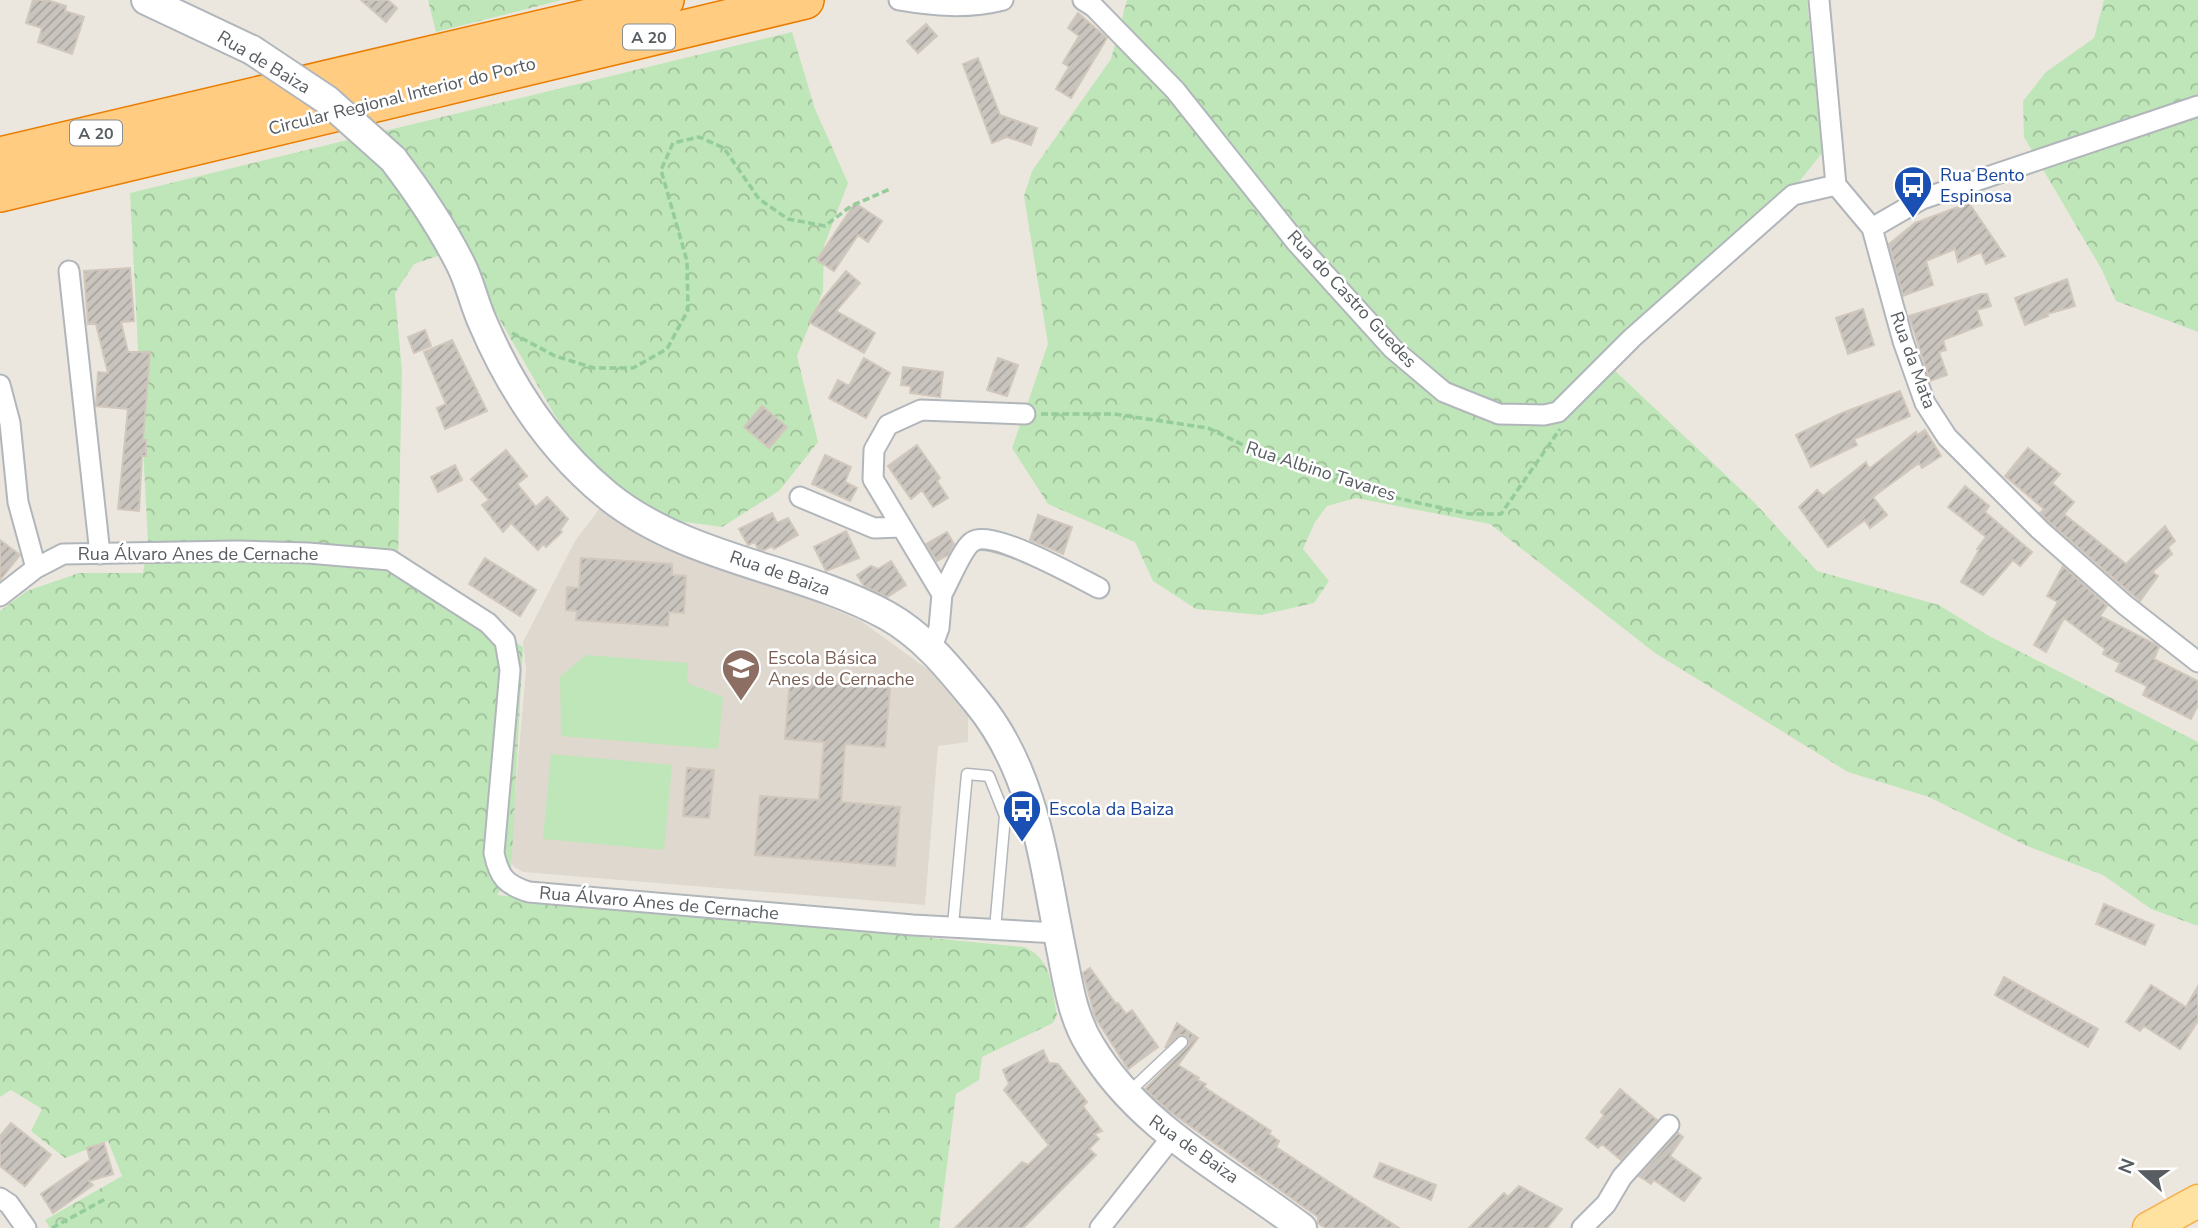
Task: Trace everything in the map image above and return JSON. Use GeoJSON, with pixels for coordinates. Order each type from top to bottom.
{"type":"FeatureCollection","features":[{"type":"Feature","properties":{"kind":"highway","name":"Circular Regional Interior do Porto"},"geometry":{"type":"LineString","coordinates":[[0,156],[665,0]]}},
{"type":"Feature","properties":{"kind":"highway","name":"Circular Regional Interior do Porto"},"geometry":{"type":"LineString","coordinates":[[0,193],[805,0]]}},
{"type":"Feature","properties":{"kind":"main road"},"geometry":{"type":"LineString","coordinates":[[2149,1228],[2198,1200]]}},
{"type":"Feature","properties":{"kind":"street","name":"Rua de Baiza"},"geometry":{"type":"LineString","coordinates":[[146,0],[252,50],[327,100],[393,159],[433,212],[464,270],[497,354],[535,418],[570,462],[610,497],[656,526],[707,548],[852,599],[889,616],[932,647],[982,707],[1021,774],[1039,835],[1071,998],[1088,1042],[1125,1096],[1172,1137],[1245,1185],[1302,1228]]}},
{"type":"Feature","properties":{"kind":"street"},"geometry":{"type":"LineString","coordinates":[[899,0],[931,5],[981,6],[1003,0]]}},
{"type":"Feature","properties":{"kind":"street","name":"Rua do Castro Guedes"},"geometry":{"type":"LineString","coordinates":[[1083,0],[1094,7],[1175,90],[1296,242],[1403,358],[1444,392],[1499,414],[1544,415],[1558,412]]}},
{"type":"Feature","properties":{"kind":"street"},"geometry":{"type":"LineString","coordinates":[[1558,412],[1632,338],[1793,195],[1836,185],[1819,0]]}},
{"type":"Feature","properties":{"kind":"street"},"geometry":{"type":"LineString","coordinates":[[1871,228],[1922,199],[2198,106]]}},
{"type":"Feature","properties":{"kind":"street","name":"Rua da Mata"},"geometry":{"type":"LineString","coordinates":[[1836,185],[1871,228],[1903,341],[1925,403],[1947,437],[2040,530],[2125,605],[2198,662]]}},
{"type":"Feature","properties":{"kind":"street"},"geometry":{"type":"LineString","coordinates":[[69,271],[100,554]]}},
{"type":"Feature","properties":{"kind":"street"},"geometry":{"type":"LineString","coordinates":[[0,385],[10,423],[18,502],[36,568]]}},
{"type":"Feature","properties":{"kind":"street"},"geometry":{"type":"LineString","coordinates":[[942,594],[873,479],[874,450],[887,425],[921,410],[1025,414]]}},
{"type":"Feature","properties":{"kind":"street"},"geometry":{"type":"LineString","coordinates":[[800,497],[874,528],[901,527]]}},
{"type":"Feature","properties":{"kind":"street"},"geometry":{"type":"LineString","coordinates":[[932,647],[939,628],[942,594],[970,542],[980,538],[1000,541],[1099,588]]}},
{"type":"Feature","properties":{"kind":"street","name":"Rua Álvaro Anes de Cernache"},"geometry":{"type":"LineString","coordinates":[[0,596],[36,568],[63,554],[308,552],[390,560],[488,623],[505,641],[510,670],[494,853],[498,872],[510,886],[529,892],[900,924],[1057,933]]}},
{"type":"Feature","properties":{"kind":"street"},"geometry":{"type":"LineString","coordinates":[[1582,1228],[1606,1204],[1622,1177],[1669,1125]]}},
{"type":"Feature","properties":{"kind":"street"},"geometry":{"type":"LineString","coordinates":[[1100,1228],[1172,1137]]}},
{"type":"Feature","properties":{"kind":"street"},"geometry":{"type":"LineString","coordinates":[[0,1198],[9,1203],[26,1228]]}},
{"type":"Feature","properties":{"kind":"lane"},"geometry":{"type":"LineString","coordinates":[[953,925],[967,774],[989,776],[1005,816],[995,929]]}},
{"type":"Feature","properties":{"kind":"lane"},"geometry":{"type":"LineString","coordinates":[[1125,1096],[1182,1042]]}},
{"type":"Feature","properties":{"kind":"path"},"geometry":{"type":"LineString","coordinates":[[480,316],[555,356],[594,368],[633,368],[667,349],[688,310],[687,261],[661,170],[673,143],[699,137],[724,148],[759,199],[788,219],[825,226],[851,205],[890,188]]}},
{"type":"Feature","properties":{"kind":"path","name":"Rua Albino Tavares"},"geometry":{"type":"LineString","coordinates":[[1025,414],[1114,414],[1208,428],[1264,456],[1339,475],[1388,496],[1469,514],[1501,514],[1560,431],[1558,412]]}},
{"type":"Feature","properties":{"kind":"path"},"geometry":{"type":"LineString","coordinates":[[52,1228],[107,1198]]}},
{"type":"Feature","properties":{"kind":"shaded area","name":"Escola Básica Anes de Cernache"},"geometry":{"type":"Polygon","coordinates":[[[600,508],[660,546],[807,598],[861,621],[930,671],[968,712],[968,742],[938,746],[925,905],[523,872],[513,866],[510,854],[526,670],[523,642],[575,541],[600,508]]]}},
{"type":"Feature","properties":{"kind":"green space"},"geometry":{"type":"Polygon","coordinates":[[[428,0],[562,0],[436,32],[428,0]]]}},
{"type":"Feature","properties":{"kind":"green space"},"geometry":{"type":"Polygon","coordinates":[[[1127,0],[1807,0],[1822,153],[1799,182],[1617,341],[1610,366],[1754,502],[1817,571],[1939,605],[1989,636],[2198,742],[2198,926],[2151,909],[2103,875],[2027,846],[1929,797],[1848,772],[1655,653],[1490,524],[1356,498],[1327,506],[1315,522],[1303,549],[1329,581],[1314,603],[1261,615],[1196,609],[1153,581],[1135,542],[1048,504],[1012,448],[1048,344],[1024,196],[1032,171],[1111,59],[1127,0]]]}},
{"type":"Feature","properties":{"kind":"green space"},"geometry":{"type":"Polygon","coordinates":[[[2104,0],[2198,0],[2198,332],[2116,301],[2102,270],[2024,137],[2023,101],[2046,72],[2094,38],[2104,0]]]}},
{"type":"Feature","properties":{"kind":"green space"},"geometry":{"type":"Polygon","coordinates":[[[792,32],[815,109],[848,183],[824,246],[823,291],[797,356],[818,442],[779,491],[722,527],[678,521],[608,483],[560,424],[459,249],[414,264],[395,293],[402,371],[398,560],[523,647],[511,874],[497,895],[1024,947],[1041,959],[1052,984],[1057,1015],[1053,1023],[982,1057],[979,1080],[956,1094],[939,1228],[50,1228],[45,1220],[122,1176],[108,1141],[65,1158],[31,1131],[42,1109],[11,1090],[0,1097],[0,611],[27,591],[79,573],[143,573],[148,543],[130,193],[792,32]]]}},
{"type":"Feature","properties":{"kind":"green space"},"geometry":{"type":"Polygon","coordinates":[[[586,655],[688,663],[687,683],[723,697],[718,749],[561,736],[560,677],[586,655]]]}},
{"type":"Feature","properties":{"kind":"green space"},"geometry":{"type":"Polygon","coordinates":[[[551,754],[672,765],[664,850],[543,839],[551,754]]]}},
{"type":"Feature","properties":{"kind":"building"},"geometry":{"type":"Polygon","coordinates":[[[33,0],[47,0],[66,6],[65,11],[84,17],[72,54],[38,42],[42,28],[26,23],[33,0]]]}},
{"type":"Feature","properties":{"kind":"building"},"geometry":{"type":"Polygon","coordinates":[[[361,0],[388,0],[397,8],[386,22],[361,0]]]}},
{"type":"Feature","properties":{"kind":"building"},"geometry":{"type":"Polygon","coordinates":[[[1078,13],[1107,38],[1071,98],[1056,89],[1069,67],[1063,63],[1079,36],[1068,28],[1078,13]]]}},
{"type":"Feature","properties":{"kind":"building"},"geometry":{"type":"Polygon","coordinates":[[[926,24],[937,36],[918,53],[907,41],[926,24]]]}},
{"type":"Feature","properties":{"kind":"building"},"geometry":{"type":"Polygon","coordinates":[[[978,58],[1000,115],[1037,128],[1031,145],[1007,137],[992,143],[963,64],[978,58]]]}},
{"type":"Feature","properties":{"kind":"building"},"geometry":{"type":"Polygon","coordinates":[[[855,203],[882,221],[868,242],[858,235],[834,271],[817,260],[855,203]]]}},
{"type":"Feature","properties":{"kind":"building"},"geometry":{"type":"Polygon","coordinates":[[[1969,203],[2005,256],[1986,264],[1981,252],[1958,262],[1955,249],[1926,261],[1933,285],[1903,296],[1889,244],[1915,223],[1969,203]]]}},
{"type":"Feature","properties":{"kind":"building"},"geometry":{"type":"Polygon","coordinates":[[[130,268],[134,321],[121,322],[128,352],[150,352],[143,440],[146,440],[146,456],[142,456],[139,511],[118,509],[128,409],[96,406],[98,372],[108,373],[96,324],[88,324],[84,271],[130,268]]]}},
{"type":"Feature","properties":{"kind":"building"},"geometry":{"type":"Polygon","coordinates":[[[846,271],[860,283],[836,311],[875,333],[864,353],[809,322],[821,301],[846,271]]]}},
{"type":"Feature","properties":{"kind":"building"},"geometry":{"type":"Polygon","coordinates":[[[2067,279],[2075,306],[2047,314],[2048,316],[2025,325],[2015,298],[2067,279]]]}},
{"type":"Feature","properties":{"kind":"building"},"geometry":{"type":"Polygon","coordinates":[[[1987,294],[1991,306],[1977,310],[1982,325],[1943,340],[1946,350],[1939,352],[1947,375],[1930,381],[1909,316],[1987,294]]]}},
{"type":"Feature","properties":{"kind":"building"},"geometry":{"type":"Polygon","coordinates":[[[1863,309],[1874,345],[1848,354],[1836,318],[1863,309]]]}},
{"type":"Feature","properties":{"kind":"building"},"geometry":{"type":"Polygon","coordinates":[[[425,330],[431,346],[414,353],[408,337],[425,330]]]}},
{"type":"Feature","properties":{"kind":"building"},"geometry":{"type":"Polygon","coordinates":[[[452,340],[487,411],[445,429],[437,408],[446,404],[424,352],[452,340]]]}},
{"type":"Feature","properties":{"kind":"building"},"geometry":{"type":"Polygon","coordinates":[[[864,358],[890,373],[866,418],[829,398],[838,380],[849,386],[864,358]]]}},
{"type":"Feature","properties":{"kind":"building"},"geometry":{"type":"Polygon","coordinates":[[[998,358],[1018,365],[1007,396],[987,390],[998,358]]]}},
{"type":"Feature","properties":{"kind":"building"},"geometry":{"type":"Polygon","coordinates":[[[903,367],[943,372],[940,397],[910,393],[911,386],[901,385],[903,367]]]}},
{"type":"Feature","properties":{"kind":"building"},"geometry":{"type":"Polygon","coordinates":[[[1900,391],[1910,416],[1854,439],[1857,445],[1811,467],[1796,435],[1842,413],[1900,391]]]}},
{"type":"Feature","properties":{"kind":"building"},"geometry":{"type":"Polygon","coordinates":[[[762,406],[787,427],[769,448],[744,427],[762,406]]]}},
{"type":"Feature","properties":{"kind":"building"},"geometry":{"type":"Polygon","coordinates":[[[1925,430],[1941,456],[1922,468],[1919,463],[1873,497],[1887,515],[1870,528],[1865,520],[1828,547],[1799,507],[1817,490],[1823,496],[1866,462],[1869,469],[1916,432],[1917,435],[1925,430]]]}},
{"type":"Feature","properties":{"kind":"building"},"geometry":{"type":"Polygon","coordinates":[[[917,445],[940,478],[937,481],[948,498],[933,507],[922,490],[911,499],[888,466],[917,445]]]}},
{"type":"Feature","properties":{"kind":"building"},"geometry":{"type":"Polygon","coordinates":[[[2028,448],[2060,474],[2052,483],[2074,502],[2064,514],[2126,564],[2165,526],[2175,541],[2168,547],[2172,554],[2152,572],[2158,576],[2140,601],[2048,521],[2040,513],[2044,509],[2005,476],[2028,448]]]}},
{"type":"Feature","properties":{"kind":"building"},"geometry":{"type":"Polygon","coordinates":[[[506,450],[527,476],[517,484],[536,507],[547,497],[568,519],[560,530],[562,532],[546,547],[543,544],[538,550],[511,523],[503,532],[482,505],[489,500],[471,479],[506,450]]]}},
{"type":"Feature","properties":{"kind":"building"},"geometry":{"type":"Polygon","coordinates":[[[825,455],[851,467],[845,482],[857,488],[850,501],[812,484],[825,455]]]}},
{"type":"Feature","properties":{"kind":"building"},"geometry":{"type":"Polygon","coordinates":[[[455,465],[462,480],[438,492],[431,477],[455,465]]]}},
{"type":"Feature","properties":{"kind":"building"},"geometry":{"type":"Polygon","coordinates":[[[1965,486],[1989,506],[1985,512],[2032,552],[2020,566],[2013,560],[1983,595],[1961,582],[1986,537],[1948,507],[1965,486]]]}},
{"type":"Feature","properties":{"kind":"building"},"geometry":{"type":"Polygon","coordinates":[[[772,513],[777,523],[788,518],[798,535],[774,549],[772,546],[764,550],[758,549],[755,542],[748,545],[739,529],[772,513]]]}},
{"type":"Feature","properties":{"kind":"building"},"geometry":{"type":"Polygon","coordinates":[[[1038,515],[1072,527],[1063,554],[1030,540],[1038,515]]]}},
{"type":"Feature","properties":{"kind":"building"},"geometry":{"type":"Polygon","coordinates":[[[846,531],[859,558],[826,571],[814,547],[846,531]]]}},
{"type":"Feature","properties":{"kind":"building"},"geometry":{"type":"Polygon","coordinates":[[[947,532],[954,544],[948,555],[937,561],[926,544],[947,532]]]}},
{"type":"Feature","properties":{"kind":"building"},"geometry":{"type":"Polygon","coordinates":[[[0,540],[20,555],[0,580],[0,540]]]}},
{"type":"Feature","properties":{"kind":"building"},"geometry":{"type":"Polygon","coordinates":[[[485,558],[536,590],[520,616],[469,584],[485,558]]]}},
{"type":"Feature","properties":{"kind":"building"},"geometry":{"type":"Polygon","coordinates":[[[581,558],[672,564],[672,575],[686,576],[684,613],[669,612],[668,626],[576,620],[577,611],[566,610],[567,587],[579,588],[581,558]]]}},
{"type":"Feature","properties":{"kind":"building"},"geometry":{"type":"Polygon","coordinates":[[[891,561],[906,585],[887,597],[864,586],[857,575],[871,566],[878,569],[891,561]]]}},
{"type":"Feature","properties":{"kind":"building"},"geometry":{"type":"Polygon","coordinates":[[[2063,566],[2107,606],[2100,616],[2153,643],[2159,647],[2154,659],[2198,681],[2198,705],[2191,719],[2143,695],[2147,686],[2116,671],[2120,663],[2103,654],[2105,649],[2064,618],[2046,652],[2034,645],[2058,602],[2047,596],[2063,566]]]}},
{"type":"Feature","properties":{"kind":"building"},"geometry":{"type":"Polygon","coordinates":[[[790,680],[890,688],[885,747],[845,744],[841,802],[900,807],[895,866],[755,855],[760,796],[819,800],[824,742],[785,739],[790,680]]]}},
{"type":"Feature","properties":{"kind":"building"},"geometry":{"type":"Polygon","coordinates":[[[687,768],[714,770],[709,818],[683,816],[687,768]]]}},
{"type":"Feature","properties":{"kind":"building"},"geometry":{"type":"Polygon","coordinates":[[[2104,904],[2154,925],[2145,945],[2096,924],[2104,904]]]}},
{"type":"Feature","properties":{"kind":"building"},"geometry":{"type":"Polygon","coordinates":[[[1090,968],[1126,1014],[1132,1010],[1158,1047],[1128,1069],[1095,1017],[1083,973],[1090,968]]]}},
{"type":"Feature","properties":{"kind":"building"},"geometry":{"type":"Polygon","coordinates":[[[2004,977],[2098,1029],[2088,1047],[1995,995],[2004,977]]]}},
{"type":"Feature","properties":{"kind":"building"},"geometry":{"type":"Polygon","coordinates":[[[2151,985],[2186,1007],[2198,986],[2198,1021],[2180,1049],[2144,1026],[2140,1031],[2126,1022],[2151,985]]]}},
{"type":"Feature","properties":{"kind":"building"},"geometry":{"type":"Polygon","coordinates":[[[1177,1023],[1198,1038],[1178,1065],[1199,1078],[1197,1080],[1206,1084],[1204,1087],[1271,1131],[1269,1134],[1279,1141],[1276,1147],[1399,1228],[1325,1228],[1318,1223],[1318,1217],[1169,1111],[1145,1089],[1189,1045],[1188,1037],[1181,1035],[1165,1048],[1177,1023]]]}},
{"type":"Feature","properties":{"kind":"building"},"geometry":{"type":"Polygon","coordinates":[[[1043,1050],[1049,1063],[1058,1064],[1087,1102],[1083,1106],[1102,1131],[1094,1134],[1099,1139],[1089,1149],[1096,1155],[1023,1228],[955,1228],[1022,1162],[1028,1165],[1049,1145],[1004,1090],[1009,1084],[1003,1070],[1043,1050]]]}},
{"type":"Feature","properties":{"kind":"building"},"geometry":{"type":"Polygon","coordinates":[[[1620,1089],[1657,1120],[1621,1160],[1602,1144],[1598,1148],[1586,1138],[1604,1115],[1601,1112],[1620,1089]]]}},
{"type":"Feature","properties":{"kind":"building"},"geometry":{"type":"Polygon","coordinates":[[[11,1123],[51,1155],[25,1186],[0,1166],[0,1136],[11,1123]]]}},
{"type":"Feature","properties":{"kind":"building"},"geometry":{"type":"Polygon","coordinates":[[[1678,1133],[1683,1137],[1670,1156],[1701,1178],[1684,1201],[1654,1180],[1651,1184],[1639,1176],[1678,1133]]]}},
{"type":"Feature","properties":{"kind":"building"},"geometry":{"type":"Polygon","coordinates":[[[104,1143],[113,1174],[89,1181],[93,1185],[53,1213],[41,1194],[90,1160],[87,1148],[104,1143]]]}},
{"type":"Feature","properties":{"kind":"building"},"geometry":{"type":"Polygon","coordinates":[[[1380,1163],[1436,1185],[1431,1200],[1374,1177],[1380,1163]]]}},
{"type":"Feature","properties":{"kind":"building"},"geometry":{"type":"Polygon","coordinates":[[[1519,1186],[1562,1209],[1547,1228],[1469,1228],[1504,1193],[1508,1197],[1519,1186]]]}},
{"type":"Feature","properties":{"kind":"place","name":"Rua Bento Espinosa"},"geometry":{"type":"Point","coordinates":[1913,219]}},
{"type":"Feature","properties":{"kind":"place","name":"Escola Básica Anes de Cernache"},"geometry":{"type":"Point","coordinates":[741,702]}},
{"type":"Feature","properties":{"kind":"place","name":"Escola da Baiza"},"geometry":{"type":"Point","coordinates":[1022,843]}}]}
